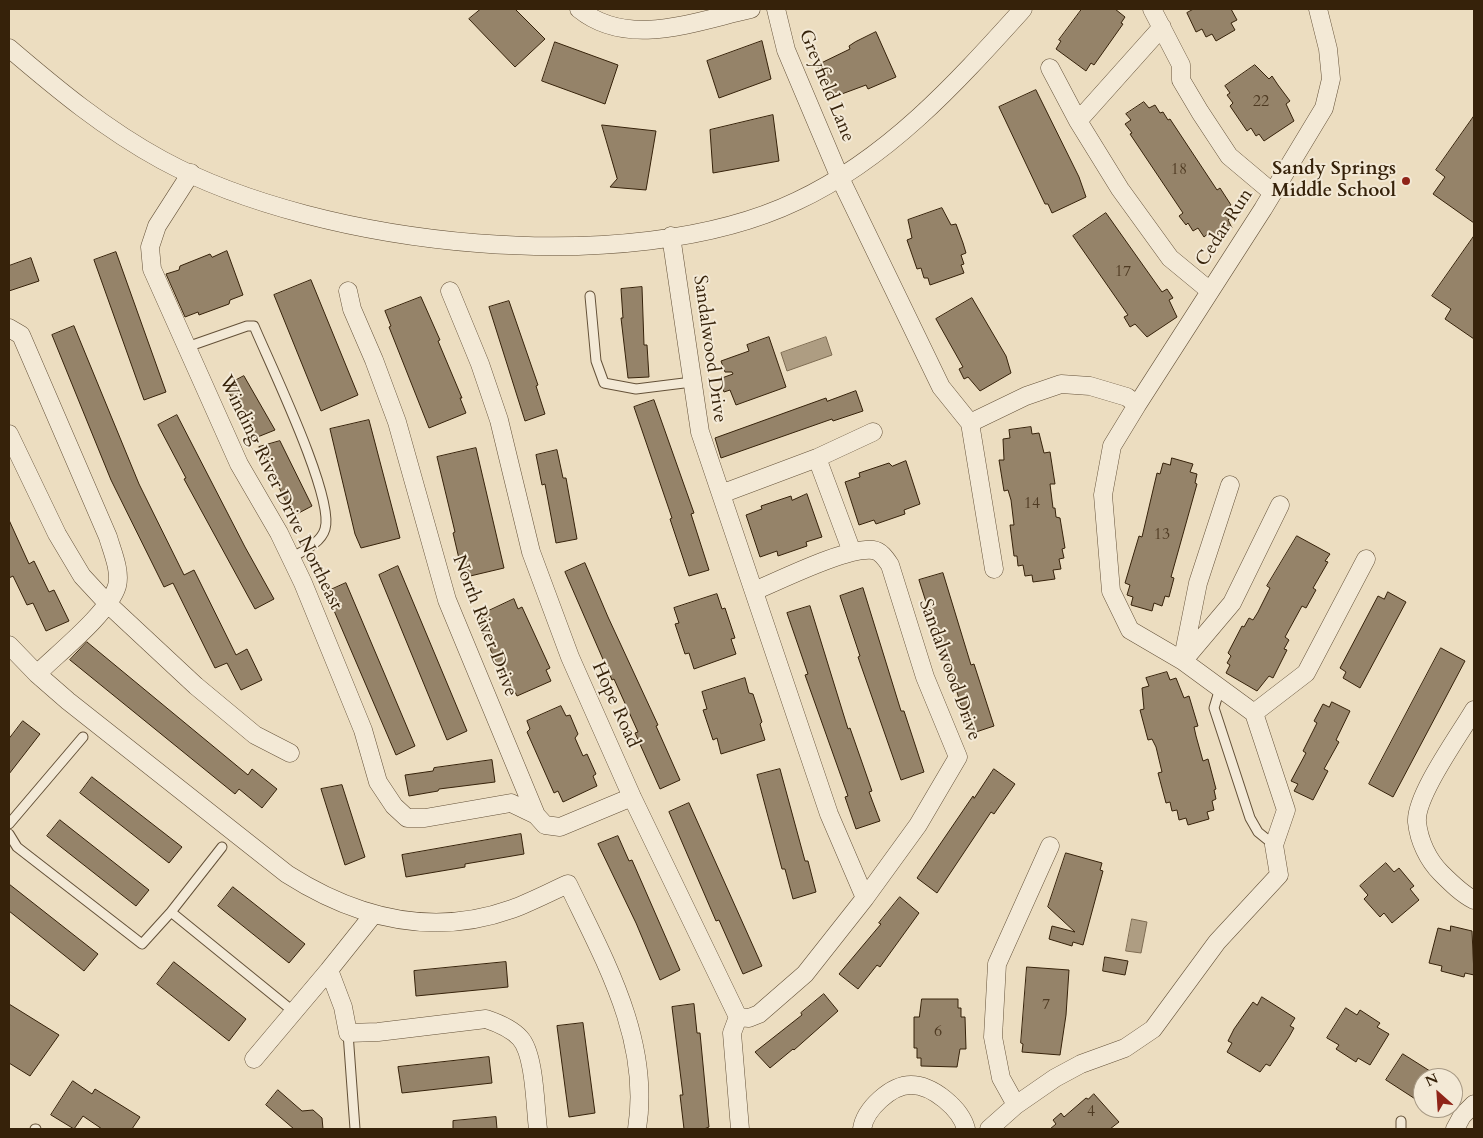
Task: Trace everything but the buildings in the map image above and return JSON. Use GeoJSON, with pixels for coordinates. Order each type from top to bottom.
{"type":"FeatureCollection","features":[{"type":"Feature","properties":{"kind":"street"},"geometry":{"type":"LineString","coordinates":[[579,9],[606,24],[628,30],[668,28],[751,9]]}},
{"type":"Feature","properties":{"kind":"street","name":"Greyfield Lane"},"geometry":{"type":"LineString","coordinates":[[776,9],[786,50],[840,178],[940,388],[970,423]]}},
{"type":"Feature","properties":{"kind":"street"},"geometry":{"type":"LineString","coordinates":[[9,48],[66,96],[110,129],[163,160],[219,186],[283,208],[352,226],[443,240],[500,244],[558,245],[710,231],[750,220],[797,201],[840,178],[879,151],[924,113],[966,73],[1023,9]]}},
{"type":"Feature","properties":{"kind":"street"},"geometry":{"type":"LineString","coordinates":[[1152,9],[1180,65],[1181,80],[1214,134],[1229,156],[1273,193]]}},
{"type":"Feature","properties":{"kind":"street","name":"Cedar Run"},"geometry":{"type":"LineString","coordinates":[[1254,714],[1183,661],[1130,630],[1111,591],[1103,495],[1112,446],[1273,193],[1324,108],[1331,79],[1328,49],[1318,9]]}},
{"type":"Feature","properties":{"kind":"street"},"geometry":{"type":"LineString","coordinates":[[1078,121],[1162,27]]}},
{"type":"Feature","properties":{"kind":"street"},"geometry":{"type":"LineString","coordinates":[[1050,68],[1078,121],[1120,189],[1170,258],[1210,291]]}},
{"type":"Feature","properties":{"kind":"street","name":"Winding River Drive Northeast"},"geometry":{"type":"LineString","coordinates":[[191,173],[157,226],[150,247],[152,269],[239,464],[303,582],[362,730],[378,782],[394,806],[406,818],[425,818],[511,803],[536,816]]}},
{"type":"Feature","properties":{"kind":"street","name":"Sandalwood Drive"},"geometry":{"type":"LineString","coordinates":[[671,236],[700,432],[829,814],[865,898]]}},
{"type":"Feature","properties":{"kind":"street","name":"North River Drive"},"geometry":{"type":"LineString","coordinates":[[348,291],[352,309],[374,360],[397,422],[447,600],[536,816]]}},
{"type":"Feature","properties":{"kind":"street","name":"Hope Road"},"geometry":{"type":"LineString","coordinates":[[450,291],[480,364],[500,420],[531,552],[570,657],[632,797],[738,1017]]}},
{"type":"Feature","properties":{"kind":"street"},"geometry":{"type":"LineString","coordinates":[[9,328],[21,335],[108,537],[116,562],[118,584],[108,604],[37,674]]}},
{"type":"Feature","properties":{"kind":"street"},"geometry":{"type":"LineString","coordinates":[[994,569],[970,423],[1026,396],[1061,384],[1090,386],[1127,397],[1137,405]]}},
{"type":"Feature","properties":{"kind":"street"},"geometry":{"type":"LineString","coordinates":[[721,494],[817,458],[873,432]]}},
{"type":"Feature","properties":{"kind":"street"},"geometry":{"type":"LineString","coordinates":[[9,434],[57,534],[82,576],[108,604],[196,686],[255,735],[290,753]]}},
{"type":"Feature","properties":{"kind":"street"},"geometry":{"type":"LineString","coordinates":[[817,458],[852,552]]}},
{"type":"Feature","properties":{"kind":"street"},"geometry":{"type":"LineString","coordinates":[[1183,661],[1198,583],[1230,485]]}},
{"type":"Feature","properties":{"kind":"street"},"geometry":{"type":"LineString","coordinates":[[1183,661],[1232,603],[1280,505]]}},
{"type":"Feature","properties":{"kind":"street","name":"Sandalwood Drive"},"geometry":{"type":"LineString","coordinates":[[738,1017],[748,1018],[759,1014],[805,974],[865,898],[918,825],[958,757],[925,677],[890,565],[874,550],[852,552],[754,591]]}},
{"type":"Feature","properties":{"kind":"street"},"geometry":{"type":"LineString","coordinates":[[989,1129],[1016,1105],[1081,1064],[1126,1048],[1153,1029],[1217,942],[1279,875],[1274,845],[1286,810],[1254,714],[1306,673],[1366,559]]}},
{"type":"Feature","properties":{"kind":"street"},"geometry":{"type":"LineString","coordinates":[[9,645],[37,674],[287,874],[317,894],[349,908],[374,915],[431,922],[484,917],[512,909],[568,884],[616,985],[627,1016],[634,1046],[639,1084],[637,1129]]}},
{"type":"Feature","properties":{"kind":"street"},"geometry":{"type":"LineString","coordinates":[[1474,710],[1423,795],[1417,821],[1423,845],[1432,864],[1451,883],[1474,900]]}},
{"type":"Feature","properties":{"kind":"street"},"geometry":{"type":"LineString","coordinates":[[536,816],[545,825],[560,827],[632,797]]}},
{"type":"Feature","properties":{"kind":"street"},"geometry":{"type":"LineString","coordinates":[[1016,1105],[1001,1078],[993,1038],[997,964],[1050,846]]}},
{"type":"Feature","properties":{"kind":"street"},"geometry":{"type":"LineString","coordinates":[[254,1059],[374,915]]}},
{"type":"Feature","properties":{"kind":"street"},"geometry":{"type":"LineString","coordinates":[[329,970],[343,1007],[348,1033],[378,1032],[486,1019],[502,1024],[521,1038],[530,1058],[538,1129]]}},
{"type":"Feature","properties":{"kind":"street"},"geometry":{"type":"LineString","coordinates":[[738,1017],[732,1033],[740,1129]]}},
{"type":"Feature","properties":{"kind":"street"},"geometry":{"type":"LineString","coordinates":[[862,1129],[863,1124],[875,1105],[894,1090],[912,1085],[932,1090],[949,1103],[964,1123],[966,1129]]}},
{"type":"Feature","properties":{"kind":"street"},"geometry":{"type":"LineString","coordinates":[[1455,1129],[1462,1116],[1474,1104]]}},
{"type":"Feature","properties":{"kind":"lane"},"geometry":{"type":"LineString","coordinates":[[590,296],[596,361],[604,383],[636,389],[692,382]]}},
{"type":"Feature","properties":{"kind":"lane"},"geometry":{"type":"LineString","coordinates":[[187,346],[247,326],[254,326],[313,465],[327,513],[325,529],[320,538],[291,558]]}},
{"type":"Feature","properties":{"kind":"lane"},"geometry":{"type":"LineString","coordinates":[[1220,688],[1214,708],[1250,818],[1258,832],[1274,845]]}},
{"type":"Feature","properties":{"kind":"lane"},"geometry":{"type":"LineString","coordinates":[[9,824],[83,737]]}},
{"type":"Feature","properties":{"kind":"lane"},"geometry":{"type":"LineString","coordinates":[[9,834],[17,847],[142,944],[171,912],[222,847]]}},
{"type":"Feature","properties":{"kind":"lane"},"geometry":{"type":"LineString","coordinates":[[171,912],[294,1012]]}},
{"type":"Feature","properties":{"kind":"lane"},"geometry":{"type":"LineString","coordinates":[[348,1033],[355,1129]]}},
{"type":"Feature","properties":{"kind":"shaded area"},"geometry":{"type":"Polygon","coordinates":[[[826,337],[832,355],[787,371],[781,353],[826,337]]]}},
{"type":"Feature","properties":{"kind":"shaded area"},"geometry":{"type":"Polygon","coordinates":[[[1132,919],[1147,922],[1141,953],[1126,951],[1132,919]]]}},
{"type":"Feature","properties":{"kind":"place","name":"Sandy Springs Middle School"},"geometry":{"type":"Point","coordinates":[1406,181]}}]}
